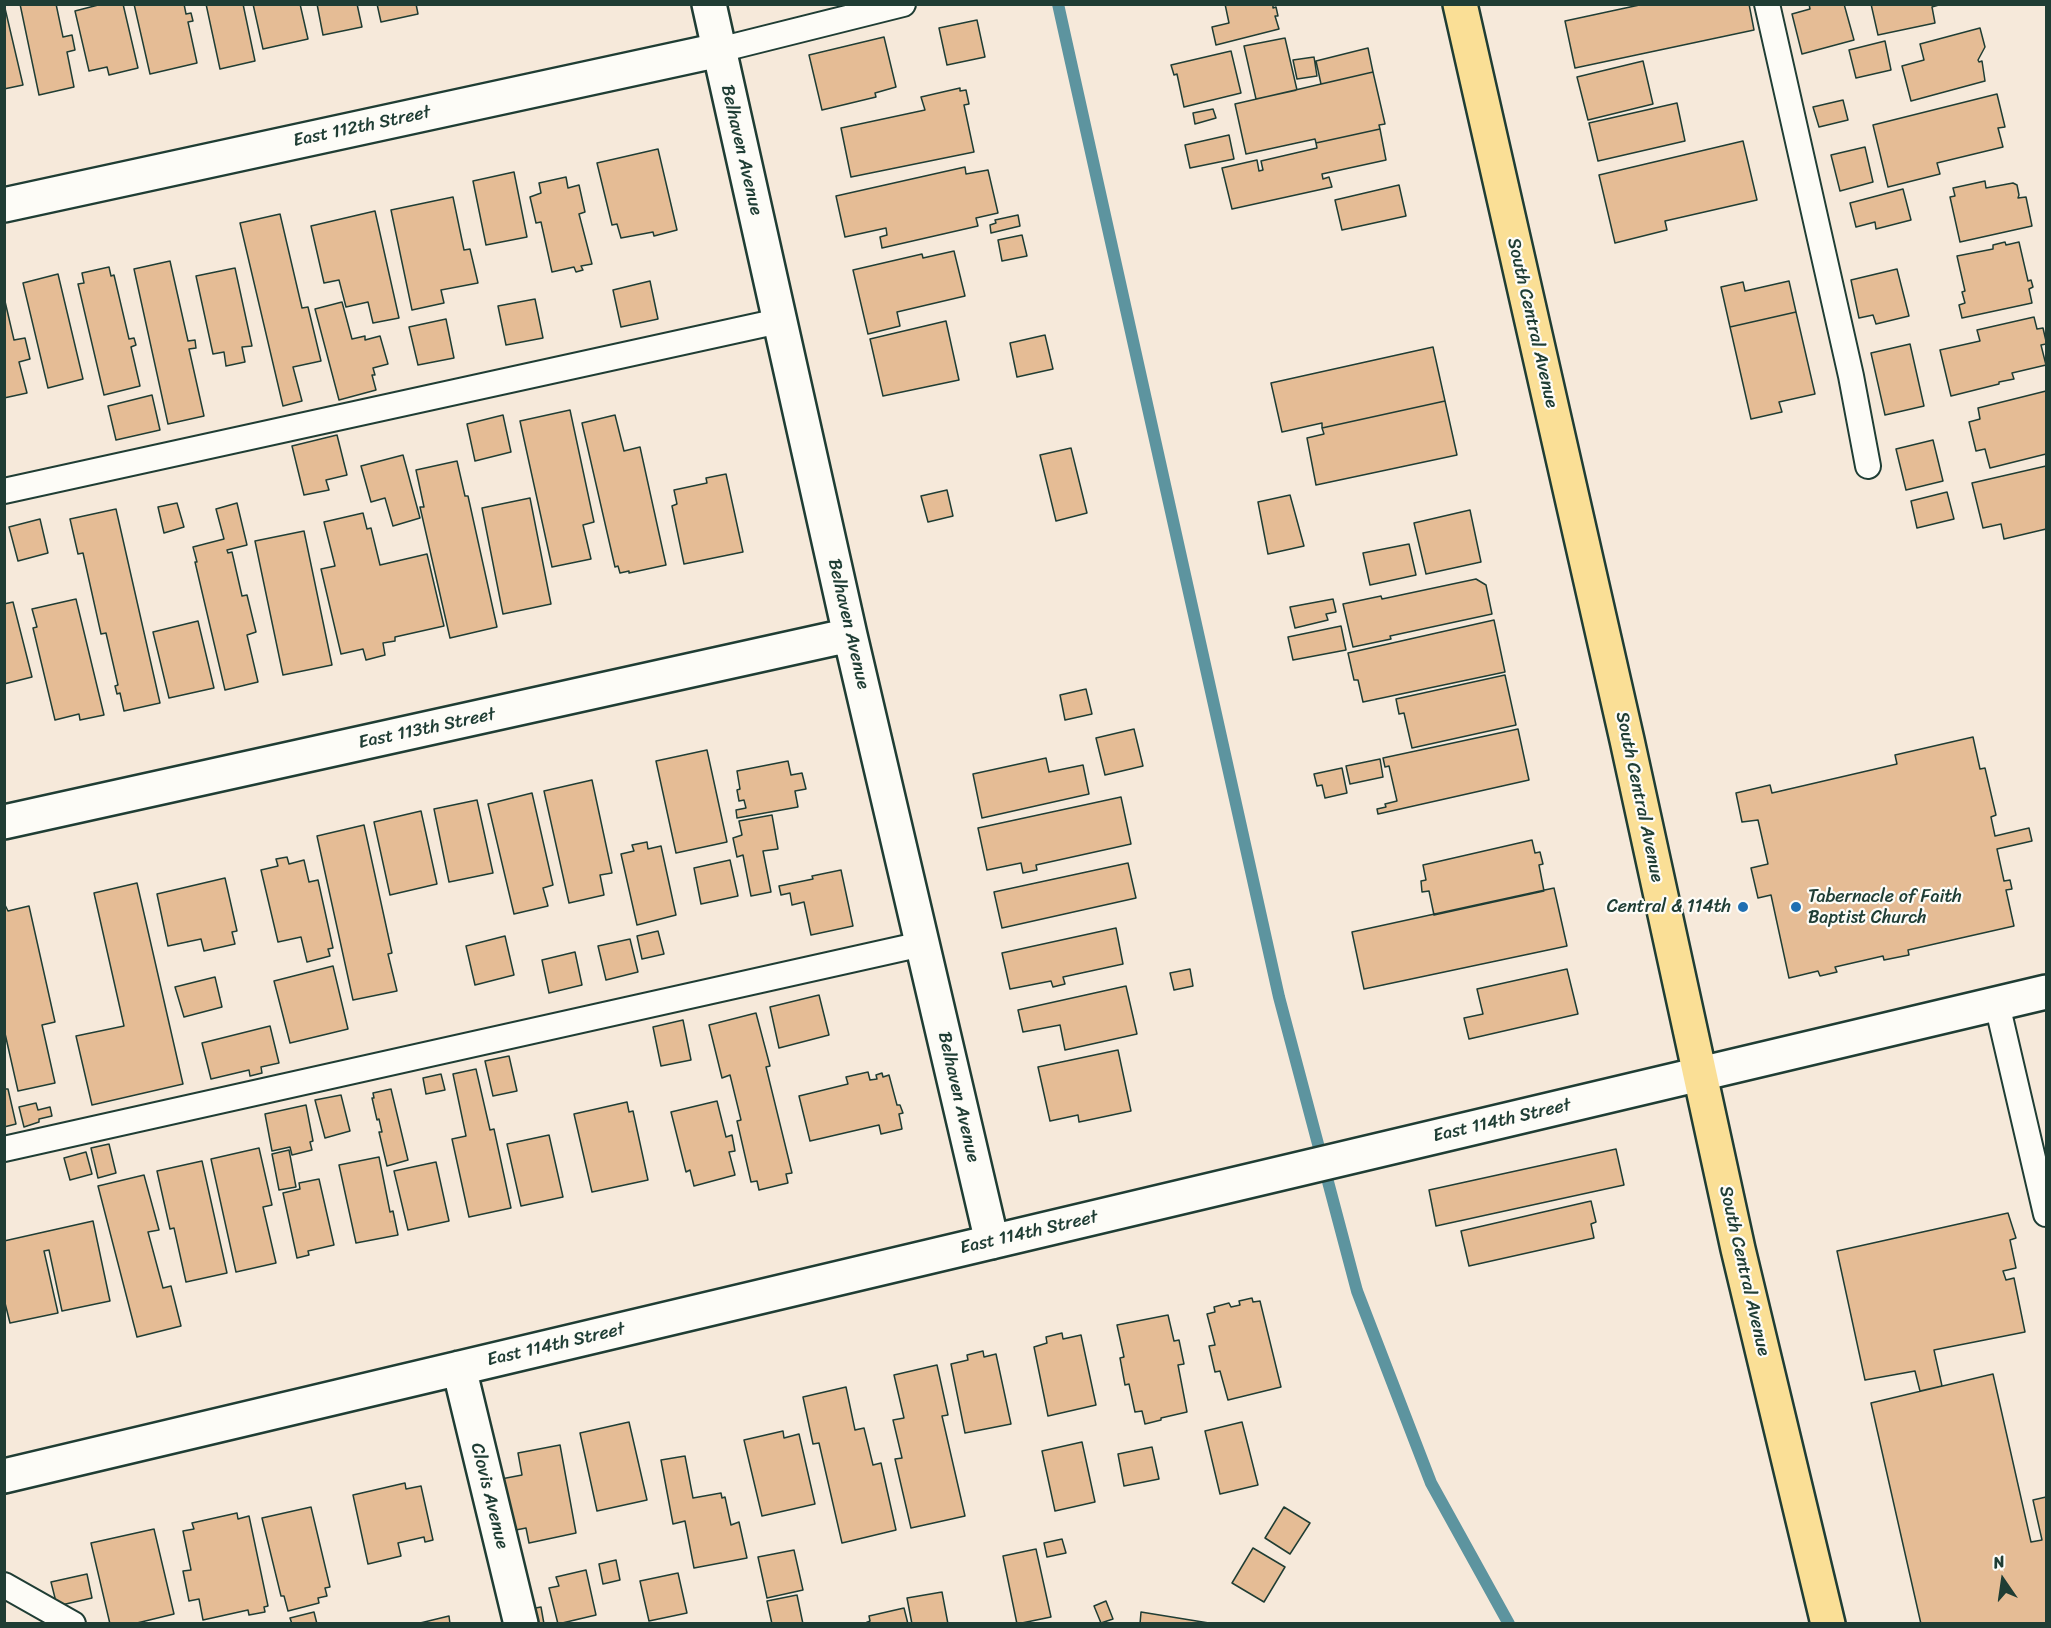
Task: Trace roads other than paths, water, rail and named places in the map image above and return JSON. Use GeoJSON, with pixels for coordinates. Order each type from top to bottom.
{"type":"FeatureCollection","features":[{"type":"Feature","properties":{"kind":"main road","name":"South Central Avenue"},"geometry":{"type":"LineString","coordinates":[[1460,4],[1624,729],[1738,1249],[1828,1623]]}},
{"type":"Feature","properties":{"kind":"street","name":"Belhaven Avenue"},"geometry":{"type":"LineString","coordinates":[[709,4],[850,635],[992,1242]]}},
{"type":"Feature","properties":{"kind":"street","name":"East 112th Street"},"geometry":{"type":"LineString","coordinates":[[4,205],[719,50]]}},
{"type":"Feature","properties":{"kind":"street","name":"East 113th Street"},"geometry":{"type":"LineString","coordinates":[[4,822],[850,635]]}},
{"type":"Feature","properties":{"kind":"street","name":"East 114th Street"},"geometry":{"type":"LineString","coordinates":[[7,1475],[2046,992]]}},
{"type":"Feature","properties":{"kind":"street","name":"Clovis Avenue"},"geometry":{"type":"LineString","coordinates":[[459,1368],[521,1623]]}},
{"type":"Feature","properties":{"kind":"lane"},"geometry":{"type":"LineString","coordinates":[[719,50],[903,4]]}},
{"type":"Feature","properties":{"kind":"lane"},"geometry":{"type":"LineString","coordinates":[[1767,4],[1848,365],[1868,466]]}},
{"type":"Feature","properties":{"kind":"lane"},"geometry":{"type":"LineString","coordinates":[[4,491],[779,321]]}},
{"type":"Feature","properties":{"kind":"lane"},"geometry":{"type":"LineString","coordinates":[[4,1149],[922,944]]}},
{"type":"Feature","properties":{"kind":"lane"},"geometry":{"type":"LineString","coordinates":[[1997,1004],[2046,1214]]}},
{"type":"Feature","properties":{"kind":"lane"},"geometry":{"type":"LineString","coordinates":[[4,1585],[74,1623]]}},
{"type":"Feature","properties":{"kind":"waterway"},"geometry":{"type":"LineString","coordinates":[[1058,4],[1279,997],[1357,1291],[1431,1483],[1509,1624]]}},
{"type":"Feature","properties":{"kind":"place","name":"Central & 114th"},"geometry":{"type":"Point","coordinates":[1743,907]}},
{"type":"Feature","properties":{"kind":"place","name":"Tabernacle of Faith Baptist Church"},"geometry":{"type":"Point","coordinates":[1796,907]}}]}
